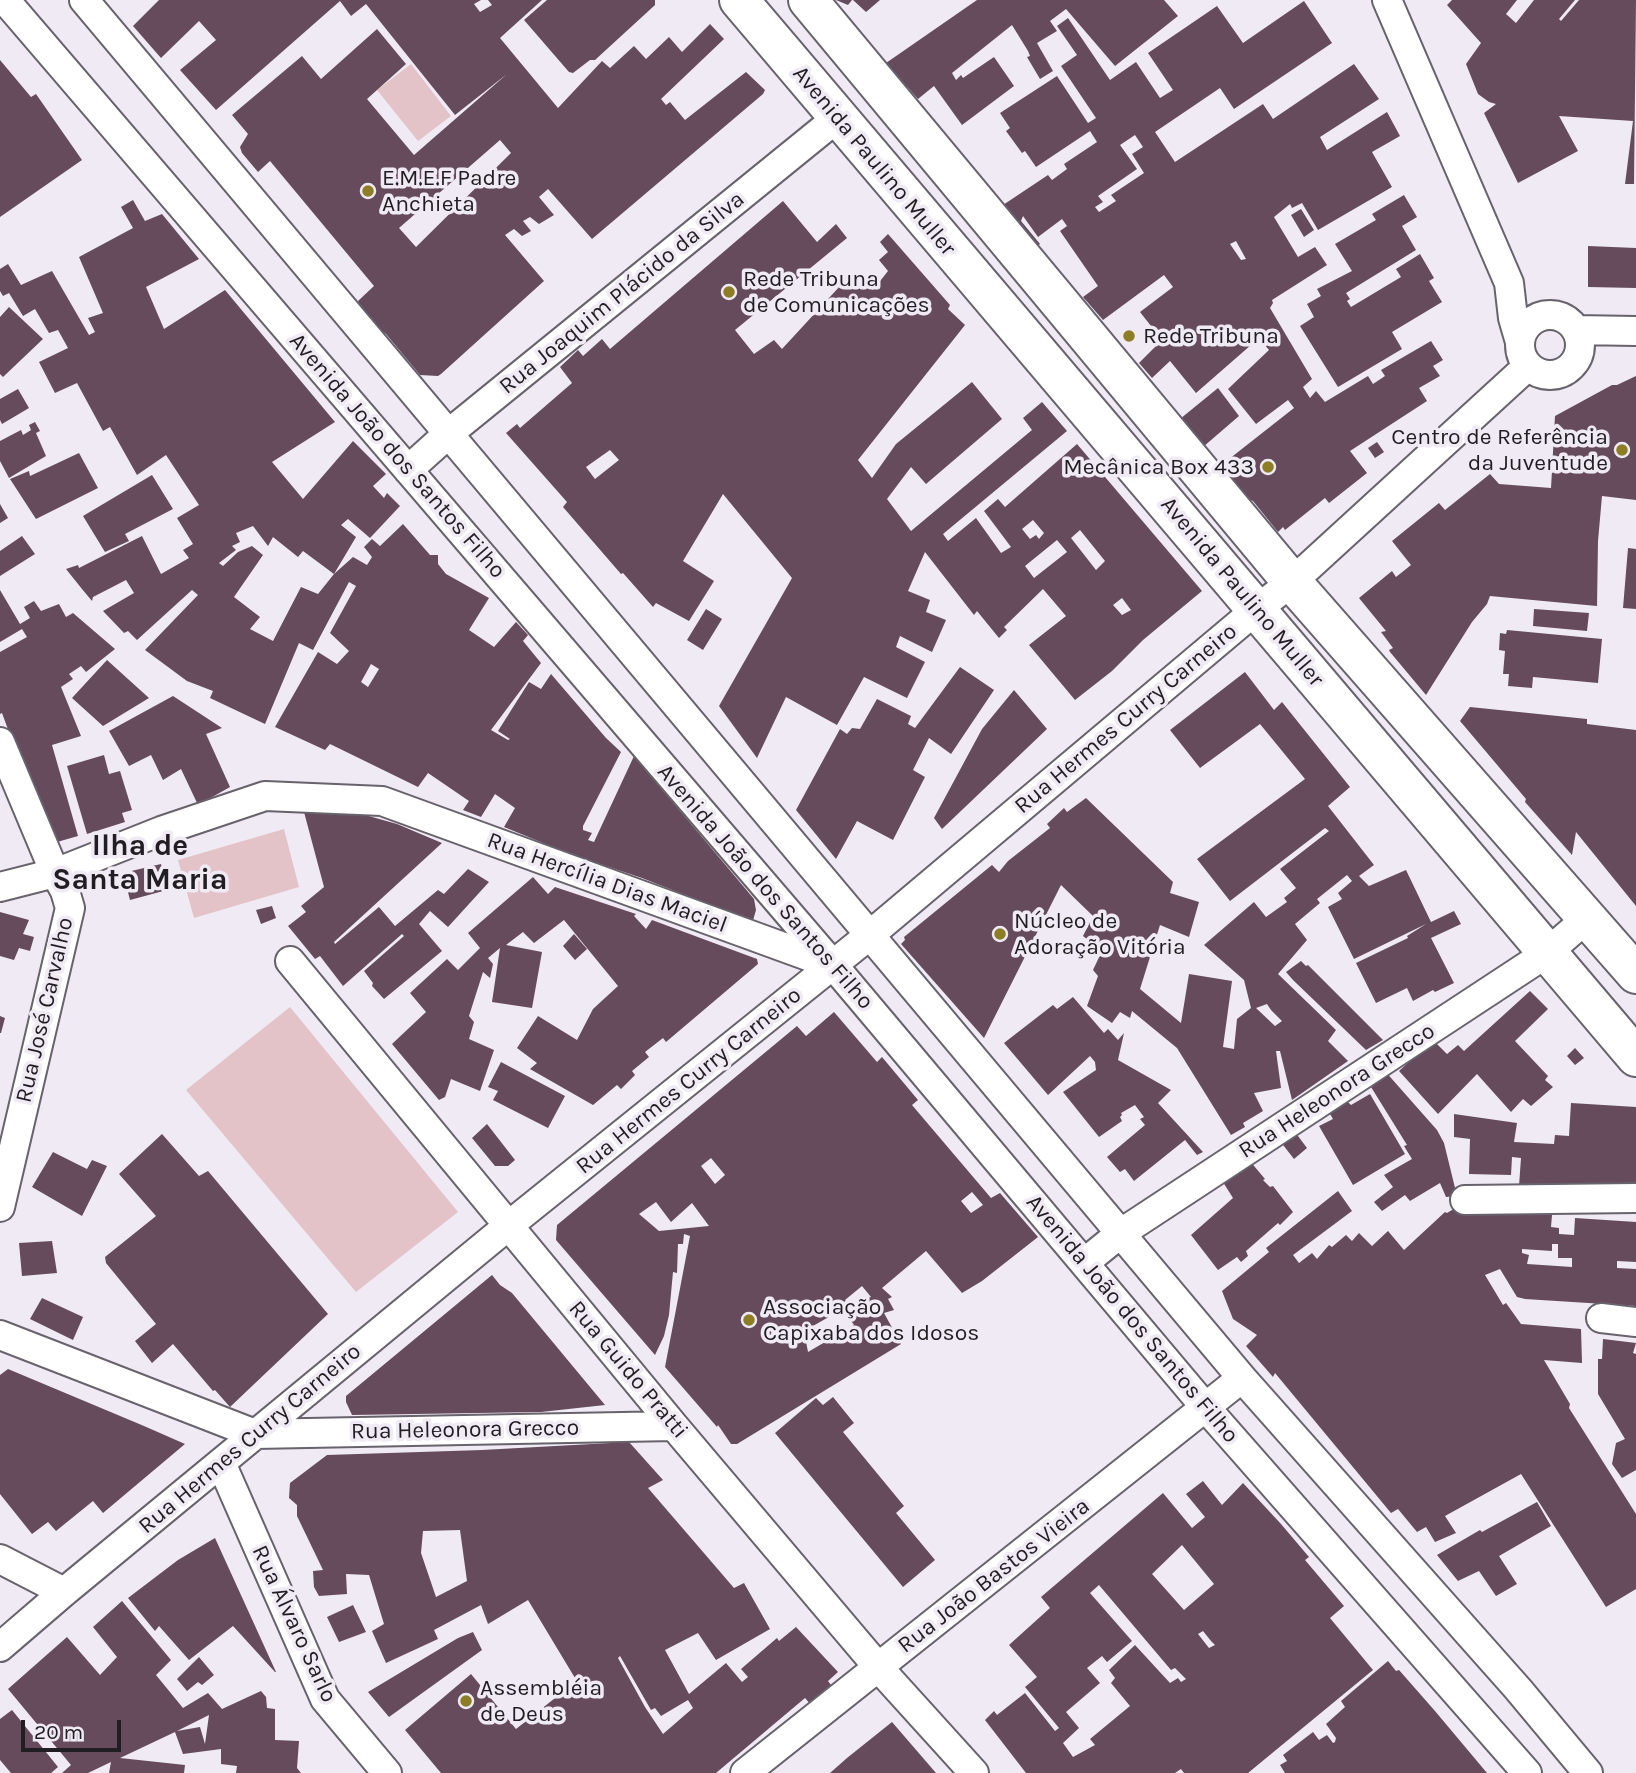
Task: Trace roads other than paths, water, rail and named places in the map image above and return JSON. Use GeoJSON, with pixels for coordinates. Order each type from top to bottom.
{"type":"FeatureCollection","features":[{"type":"Feature","properties":{"kind":"main road","name":"Avenida Paulino Muller"},"geometry":{"type":"LineString","coordinates":[[739,0],[1636,1056]]}},
{"type":"Feature","properties":{"kind":"main road","name":"Avenida Paulino Muller"},"geometry":{"type":"LineString","coordinates":[[808,0],[1292,582],[1636,974]]}},
{"type":"Feature","properties":{"kind":"main road"},"geometry":{"type":"LineString","coordinates":[[942,240],[988,215]]}},
{"type":"Feature","properties":{"kind":"main road"},"geometry":{"type":"LineString","coordinates":[[1044,360],[1082,328]]}},
{"type":"Feature","properties":{"kind":"street","name":"Avenida João dos Santos Filho"},"geometry":{"type":"LineString","coordinates":[[5,0],[833,965],[1206,1408],[1527,1773]]}},
{"type":"Feature","properties":{"kind":"street","name":"Avenida João dos Santos Filho"},"geometry":{"type":"LineString","coordinates":[[84,0],[1242,1378],[1518,1689],[1588,1773]]}},
{"type":"Feature","properties":{"kind":"street"},"geometry":{"type":"LineString","coordinates":[[1388,0],[1509,283],[1513,318],[1524,354],[1538,373],[1550,375],[1563,372],[1573,365],[1579,354],[1580,341],[1564,323],[1509,283]]}},
{"type":"Feature","properties":{"kind":"street","name":"Rua Joaquim Plácido da Silva"},"geometry":{"type":"LineString","coordinates":[[408,470],[448,434],[837,118]]}},
{"type":"Feature","properties":{"kind":"street","name":"Rua Hermes Curry Carneiro"},"geometry":{"type":"LineString","coordinates":[[0,1647],[508,1226],[871,934],[1292,582],[1524,354],[1524,331],[1532,321],[1543,316],[1564,323]]}},
{"type":"Feature","properties":{"kind":"street"},"geometry":{"type":"LineString","coordinates":[[1564,323],[1636,331]]}},
{"type":"Feature","properties":{"kind":"street","name":"Rua José Carvalho"},"geometry":{"type":"LineString","coordinates":[[0,741],[70,908],[0,1207]]}},
{"type":"Feature","properties":{"kind":"street","name":"Rua Hercília Dias Maciel"},"geometry":{"type":"LineString","coordinates":[[0,887],[54,873],[161,831],[265,796],[382,801],[833,965]]}},
{"type":"Feature","properties":{"kind":"street","name":"Rua Heleonora Grecco"},"geometry":{"type":"LineString","coordinates":[[1084,1263],[1121,1233],[1547,953],[1587,918]]}},
{"type":"Feature","properties":{"kind":"street","name":"Rua Guido Pratti"},"geometry":{"type":"LineString","coordinates":[[290,961],[674,1426],[878,1667],[974,1773]]}},
{"type":"Feature","properties":{"kind":"street"},"geometry":{"type":"LineString","coordinates":[[1465,1200],[1636,1198]]}},
{"type":"Feature","properties":{"kind":"street"},"geometry":{"type":"LineString","coordinates":[[1601,1318],[1636,1322]]}},
{"type":"Feature","properties":{"kind":"street"},"geometry":{"type":"LineString","coordinates":[[0,1335],[256,1434]]}},
{"type":"Feature","properties":{"kind":"street","name":"Rua João Bastos Vieira"},"geometry":{"type":"LineString","coordinates":[[745,1773],[1242,1378]]}},
{"type":"Feature","properties":{"kind":"street","name":"Rua Heleonora Grecco"},"geometry":{"type":"LineString","coordinates":[[256,1434],[674,1426]]}},
{"type":"Feature","properties":{"kind":"street","name":"Rua Álvaro Sarlo"},"geometry":{"type":"LineString","coordinates":[[221,1464],[325,1699],[387,1773]]}},
{"type":"Feature","properties":{"kind":"street"},"geometry":{"type":"LineString","coordinates":[[0,1559],[64,1592]]}},
{"type":"Feature","properties":{"kind":"place","name":"E.M.E.F Padre Anchieta"},"geometry":{"type":"Point","coordinates":[368,191]}},
{"type":"Feature","properties":{"kind":"place","name":"Rede Tribuna de Comunicações"},"geometry":{"type":"Point","coordinates":[729,292]}},
{"type":"Feature","properties":{"kind":"place","name":"Rede Tribuna"},"geometry":{"type":"Point","coordinates":[1129,336]}},
{"type":"Feature","properties":{"kind":"place","name":"Centro de Referência da Juventude"},"geometry":{"type":"Point","coordinates":[1622,450]}},
{"type":"Feature","properties":{"kind":"place","name":"Mecânica Box 433"},"geometry":{"type":"Point","coordinates":[1268,467]}},
{"type":"Feature","properties":{"kind":"place","name":"Núcleo de Adoração Vitória"},"geometry":{"type":"Point","coordinates":[1000,934]}},
{"type":"Feature","properties":{"kind":"place","name":"Associação Capixaba dos Idosos"},"geometry":{"type":"Point","coordinates":[749,1320]}},
{"type":"Feature","properties":{"kind":"place","name":"Assembléia de Deus"},"geometry":{"type":"Point","coordinates":[466,1701]}},
{"type":"Feature","properties":{"kind":"district","name":"Ilha de Santa Maria"},"geometry":{"type":"Point","coordinates":[140,863]}}]}
